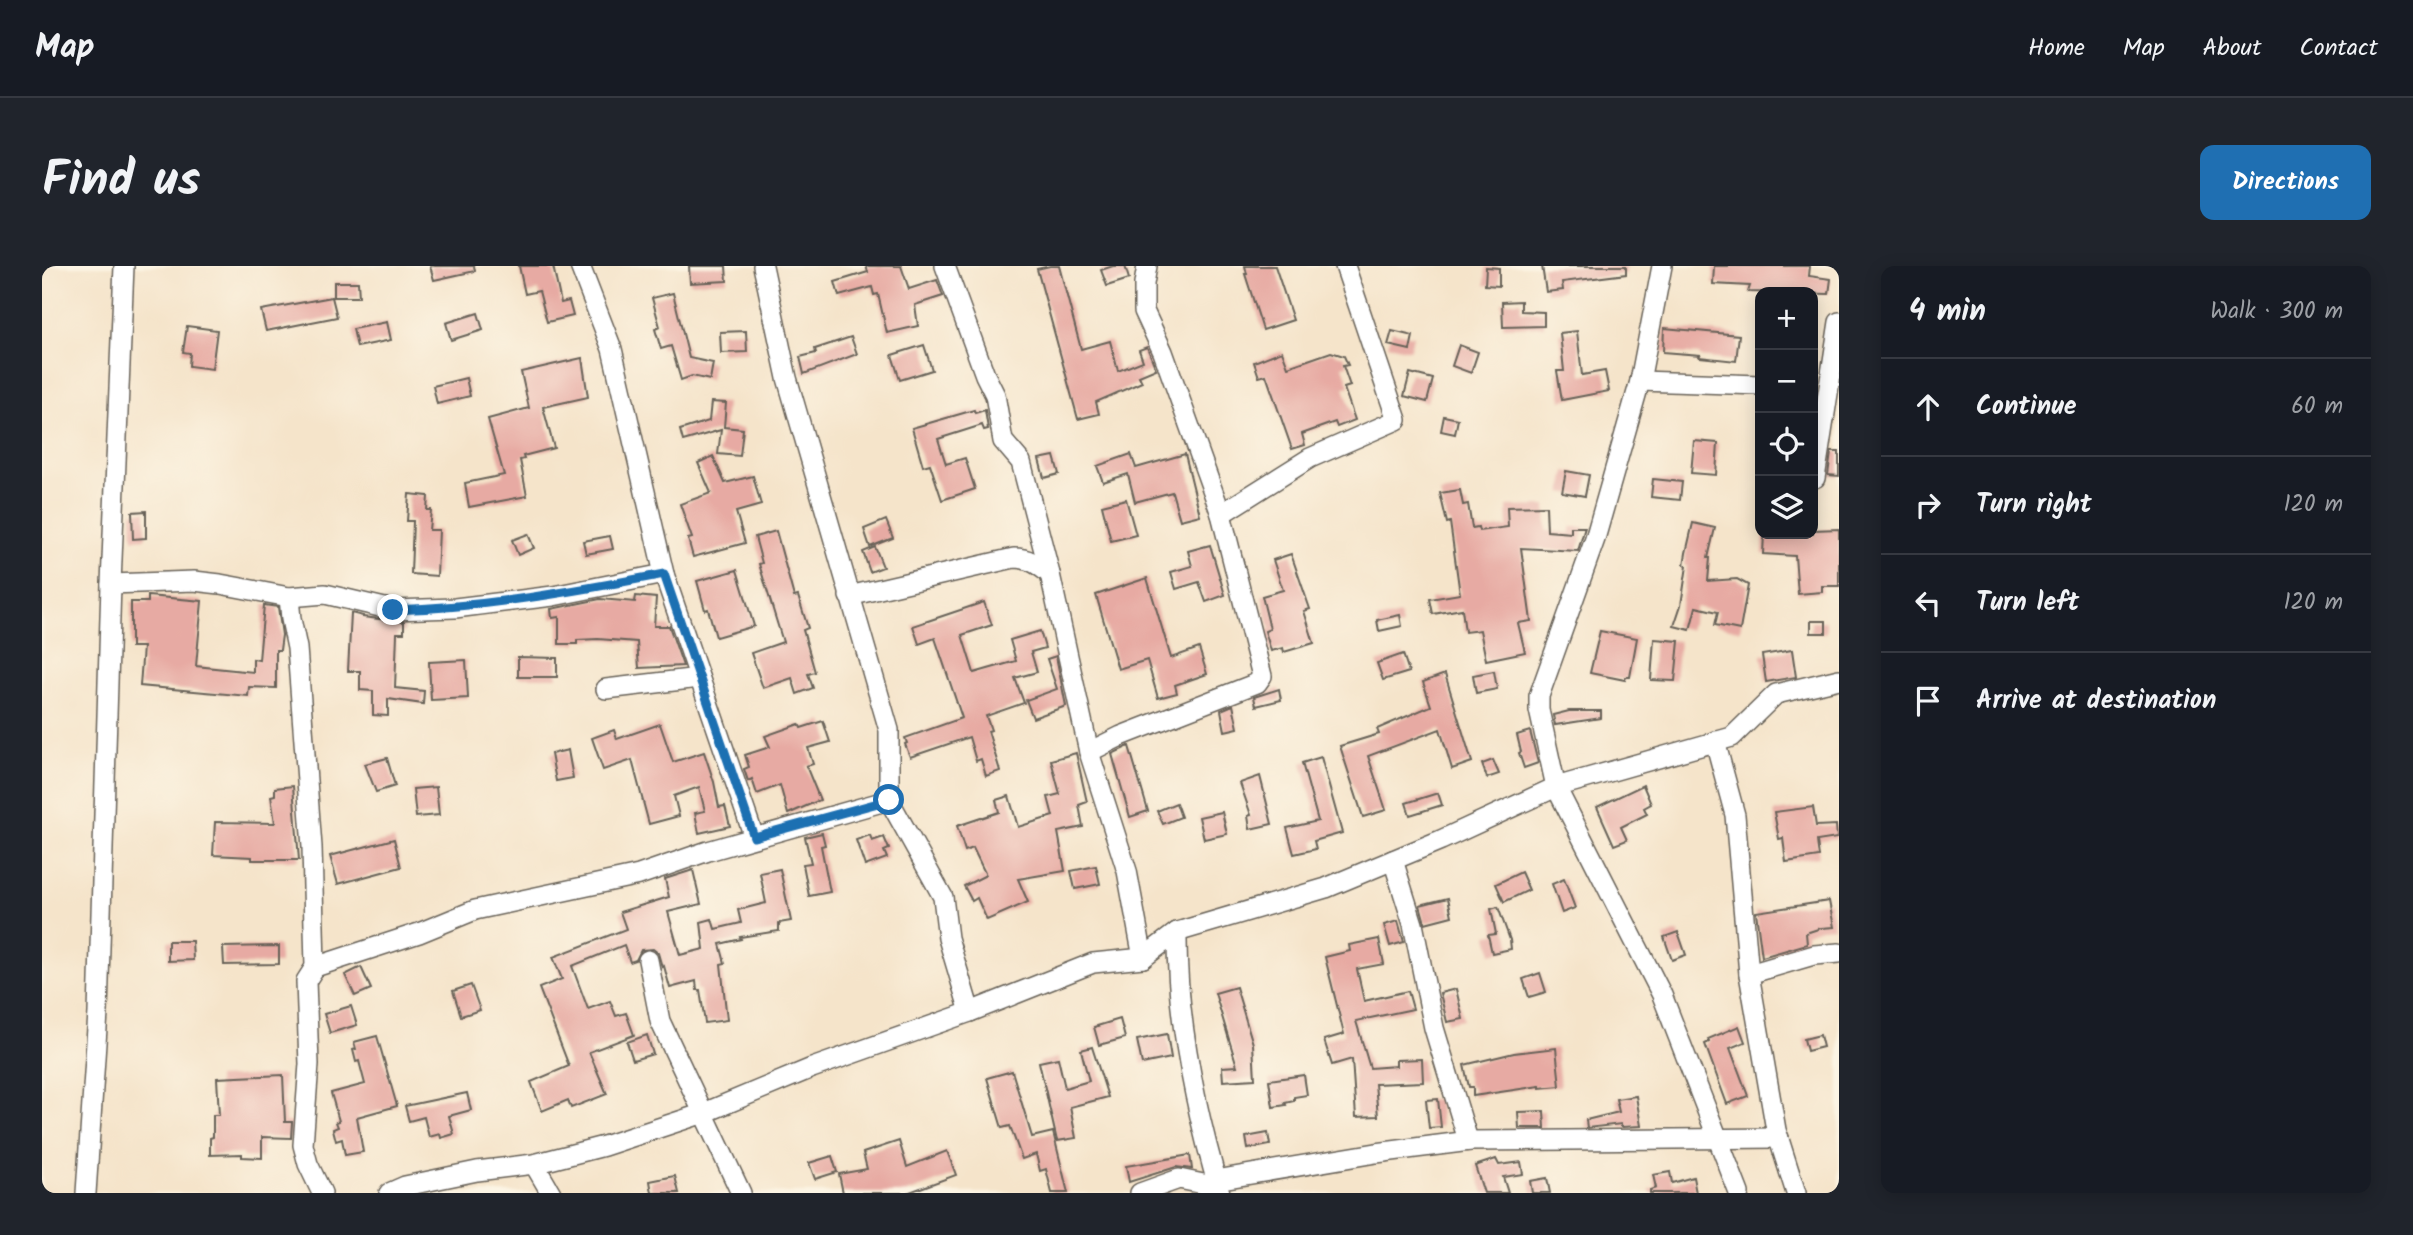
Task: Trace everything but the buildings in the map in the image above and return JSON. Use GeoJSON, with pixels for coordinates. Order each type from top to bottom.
{"type":"FeatureCollection","features":[{"type":"Feature","properties":{"kind":"street"},"geometry":{"type":"LineString","coordinates":[[86,1193],[98,1013],[124,266]]}},
{"type":"Feature","properties":{"kind":"street"},"geometry":{"type":"LineString","coordinates":[[580,266],[612,349],[664,574],[754,837]]}},
{"type":"Feature","properties":{"kind":"street"},"geometry":{"type":"LineString","coordinates":[[763,266],[787,378],[888,730],[889,800],[943,897],[948,938],[970,1012]]}},
{"type":"Feature","properties":{"kind":"street"},"geometry":{"type":"LineString","coordinates":[[945,266],[995,396],[1003,441],[1021,462],[1050,574],[1089,752],[1127,871],[1143,958]]}},
{"type":"Feature","properties":{"kind":"street"},"geometry":{"type":"LineString","coordinates":[[1089,752],[1121,736],[1257,683],[1262,676],[1221,514],[1163,352],[1144,311],[1147,266]]}},
{"type":"Feature","properties":{"kind":"street"},"geometry":{"type":"LineString","coordinates":[[1221,514],[1310,458],[1397,420],[1345,266]]}},
{"type":"Feature","properties":{"kind":"street"},"geometry":{"type":"LineString","coordinates":[[1662,266],[1640,381],[1595,538],[1539,696],[1539,710],[1556,788],[1662,995],[1739,1193]]}},
{"type":"Feature","properties":{"kind":"street"},"geometry":{"type":"LineString","coordinates":[[1815,476],[1839,322]]}},
{"type":"Feature","properties":{"kind":"street"},"geometry":{"type":"LineString","coordinates":[[1640,381],[1755,384]]}},
{"type":"Feature","properties":{"kind":"street"},"geometry":{"type":"LineString","coordinates":[[849,596],[1014,558],[1032,561],[1050,574]]}},
{"type":"Feature","properties":{"kind":"street"},"geometry":{"type":"LineString","coordinates":[[111,584],[194,581],[289,597],[325,594],[393,610],[455,608],[553,596],[664,574]]}},
{"type":"Feature","properties":{"kind":"street"},"geometry":{"type":"LineString","coordinates":[[289,597],[297,648],[312,847],[315,967],[306,981],[309,1064],[303,1145],[307,1164],[321,1193]]}},
{"type":"Feature","properties":{"kind":"street"},"geometry":{"type":"LineString","coordinates":[[606,689],[699,678]]}},
{"type":"Feature","properties":{"kind":"street"},"geometry":{"type":"LineString","coordinates":[[389,1193],[405,1186],[477,1171],[534,1164],[604,1146],[704,1113],[812,1068],[970,1012],[1093,963],[1143,958],[1177,932],[1326,888],[1556,788],[1732,737],[1776,694],[1839,679]]}},
{"type":"Feature","properties":{"kind":"street"},"geometry":{"type":"LineString","coordinates":[[1715,741],[1735,815],[1749,974],[1779,1138],[1796,1193]]}},
{"type":"Feature","properties":{"kind":"street"},"geometry":{"type":"LineString","coordinates":[[315,967],[419,933],[475,910],[639,875],[708,850],[889,800]]}},
{"type":"Feature","properties":{"kind":"street"},"geometry":{"type":"LineString","coordinates":[[1393,860],[1413,924],[1434,1028],[1470,1141]]}},
{"type":"Feature","properties":{"kind":"street"},"geometry":{"type":"LineString","coordinates":[[1177,932],[1177,977],[1195,1088],[1218,1187]]}},
{"type":"Feature","properties":{"kind":"street"},"geometry":{"type":"LineString","coordinates":[[1749,974],[1814,955],[1839,953]]}},
{"type":"Feature","properties":{"kind":"street"},"geometry":{"type":"LineString","coordinates":[[648,960],[660,1021],[741,1193]]}},
{"type":"Feature","properties":{"kind":"street"},"geometry":{"type":"LineString","coordinates":[[1140,1193],[1179,1179],[1218,1187],[1376,1153],[1470,1141],[1779,1138]]}},
{"type":"Feature","properties":{"kind":"street"},"geometry":{"type":"LineString","coordinates":[[534,1164],[551,1193]]}},
{"type":"Feature","properties":{"kind":"route"},"geometry":{"type":"LineString","coordinates":[[393,610],[455,608],[553,596],[664,574],[754,837],[889,800]]}}]}
